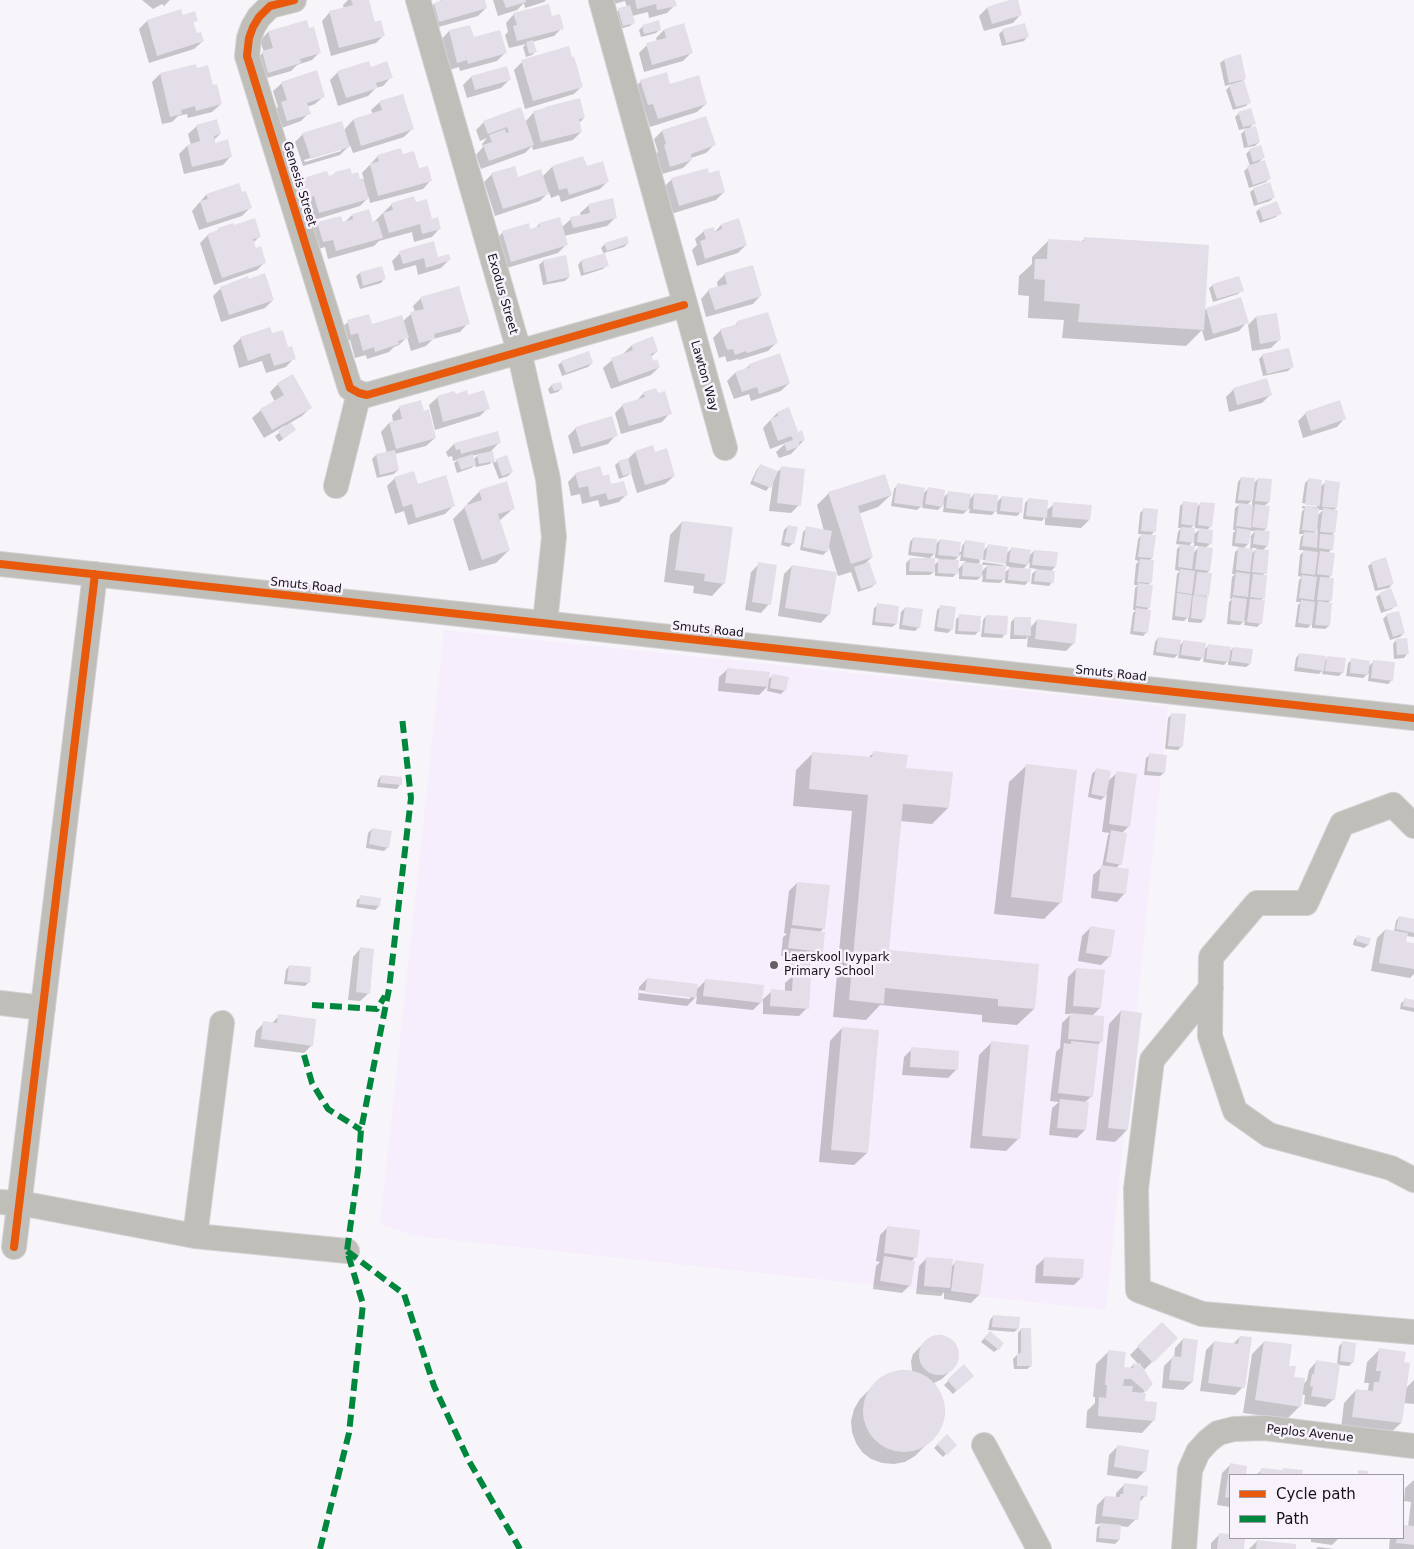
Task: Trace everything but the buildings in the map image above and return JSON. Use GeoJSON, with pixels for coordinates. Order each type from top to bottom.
{"type":"FeatureCollection","features":[{"type":"Feature","properties":{"kind":"street","name":"Genesis Street"},"geometry":{"type":"LineString","coordinates":[[294,0],[270,6],[259,17],[249,38],[247,56],[350,388],[359,393]]}},
{"type":"Feature","properties":{"kind":"street","name":"Exodus Street"},"geometry":{"type":"LineString","coordinates":[[418,0],[519,351],[548,479],[554,537],[545,623]]}},
{"type":"Feature","properties":{"kind":"street"},"geometry":{"type":"LineString","coordinates":[[336,486],[359,393],[366,395],[684,305],[601,0]]}},
{"type":"Feature","properties":{"kind":"street","name":"Lawton Way"},"geometry":{"type":"LineString","coordinates":[[684,305],[724,448]]}},
{"type":"Feature","properties":{"kind":"street","name":"Smuts Road"},"geometry":{"type":"LineString","coordinates":[[0,564],[1414,718]]}},
{"type":"Feature","properties":{"kind":"street"},"geometry":{"type":"LineString","coordinates":[[14,1247],[10,1203],[43,1008],[95,574]]}},
{"type":"Feature","properties":{"kind":"street"},"geometry":{"type":"LineString","coordinates":[[1414,826],[1393,805],[1342,824],[1306,903],[1257,903],[1211,957],[1210,1036],[1235,1111],[1269,1134],[1391,1168],[1414,1180]]}},
{"type":"Feature","properties":{"kind":"street"},"geometry":{"type":"LineString","coordinates":[[1211,988],[1152,1060],[1136,1189],[1138,1290],[1202,1314],[1414,1332]]}},
{"type":"Feature","properties":{"kind":"street"},"geometry":{"type":"LineString","coordinates":[[0,1004],[43,1008]]}},
{"type":"Feature","properties":{"kind":"street"},"geometry":{"type":"LineString","coordinates":[[195,1236],[222,1023]]}},
{"type":"Feature","properties":{"kind":"street"},"geometry":{"type":"LineString","coordinates":[[10,1203],[195,1236],[347,1251]]}},
{"type":"Feature","properties":{"kind":"street","name":"Peplos Avenue"},"geometry":{"type":"LineString","coordinates":[[1184,1549],[1190,1470],[1198,1452],[1218,1433],[1234,1429],[1266,1428],[1414,1446]]}},
{"type":"Feature","properties":{"kind":"street"},"geometry":{"type":"LineString","coordinates":[[984,1445],[1039,1549]]}},
{"type":"Feature","properties":{"kind":"shaded area","name":"Laerskool Ivypark Primary School"},"geometry":{"type":"Polygon","coordinates":[[[444,630],[1168,706],[1106,1310],[414,1236],[380,1224],[444,630]]]}},
{"type":"Feature","properties":{"kind":"marked path"},"geometry":{"type":"LineString","coordinates":[[320,1549],[349,1433],[363,1304],[347,1251],[358,1170],[361,1130],[389,989],[411,798],[402,717]]}},
{"type":"Feature","properties":{"kind":"marked path"},"geometry":{"type":"LineString","coordinates":[[312,1005],[377,1009],[385,996]]}},
{"type":"Feature","properties":{"kind":"marked path"},"geometry":{"type":"LineString","coordinates":[[304,1055],[312,1083],[328,1109],[361,1130]]}},
{"type":"Feature","properties":{"kind":"marked path"},"geometry":{"type":"LineString","coordinates":[[347,1251],[404,1294],[434,1386],[469,1461],[520,1549]]}},
{"type":"Feature","properties":{"kind":"cycle path"},"geometry":{"type":"LineString","coordinates":[[294,0],[270,6],[259,17],[249,38],[247,56],[350,388],[367,395],[684,305]]}},
{"type":"Feature","properties":{"kind":"cycle path"},"geometry":{"type":"LineString","coordinates":[[0,564],[1414,718]]}},
{"type":"Feature","properties":{"kind":"cycle path"},"geometry":{"type":"LineString","coordinates":[[14,1247],[95,574]]}},
{"type":"Feature","properties":{"kind":"place","name":"Laerskool Ivypark Primary School"},"geometry":{"type":"Point","coordinates":[774,965]}}]}
